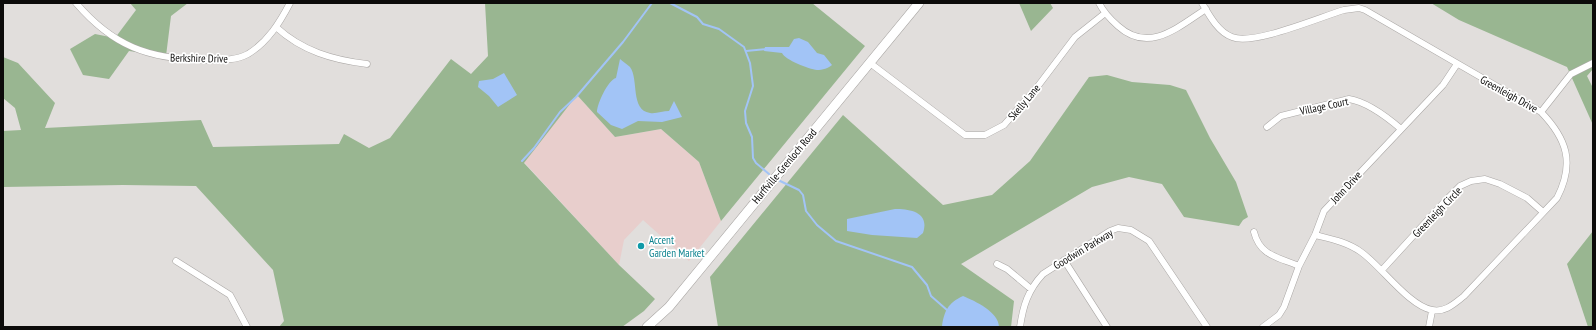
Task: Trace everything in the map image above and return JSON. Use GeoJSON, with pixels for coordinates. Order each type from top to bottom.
{"type":"FeatureCollection","features":[{"type":"Feature","properties":{"kind":"main road","name":"Hurffville-Grenloch Road"},"geometry":{"type":"LineString","coordinates":[[647,327],[669,307],[919,3]]}},
{"type":"Feature","properties":{"kind":"street","name":"Berkshire Drive"},"geometry":{"type":"LineString","coordinates":[[76,3],[104,32],[126,44],[144,52],[181,59],[232,59],[247,54],[262,44],[276,26],[290,3]]}},
{"type":"Feature","properties":{"kind":"street"},"geometry":{"type":"LineString","coordinates":[[1099,3],[1104,14],[1132,36],[1145,39],[1165,35],[1206,9]]}},
{"type":"Feature","properties":{"kind":"street","name":"Greenleigh Drive"},"geometry":{"type":"LineString","coordinates":[[1202,3],[1225,34],[1239,39],[1248,40],[1360,6],[1541,112],[1555,126],[1568,155],[1568,172],[1564,185],[1557,198],[1464,296],[1446,309],[1432,311]]}},
{"type":"Feature","properties":{"kind":"street","name":"Skelly Lane"},"geometry":{"type":"LineString","coordinates":[[870,63],[965,135],[985,135],[1004,125],[1038,86],[1075,37],[1104,14]]}},
{"type":"Feature","properties":{"kind":"street"},"geometry":{"type":"LineString","coordinates":[[276,26],[286,35],[320,55],[342,61],[367,64]]}},
{"type":"Feature","properties":{"kind":"street"},"geometry":{"type":"LineString","coordinates":[[1541,112],[1571,74],[1593,63]]}},
{"type":"Feature","properties":{"kind":"street","name":"John Drive"},"geometry":{"type":"LineString","coordinates":[[1264,327],[1279,315],[1284,307],[1299,266],[1315,235],[1324,211],[1443,85],[1457,64]]}},
{"type":"Feature","properties":{"kind":"street","name":"Village Court"},"geometry":{"type":"LineString","coordinates":[[1267,127],[1281,116],[1348,99],[1355,100],[1381,114],[1401,129]]}},
{"type":"Feature","properties":{"kind":"street","name":"Greenleigh Circle"},"geometry":{"type":"LineString","coordinates":[[1382,270],[1445,201],[1460,186],[1471,181],[1485,179],[1500,184],[1527,198],[1543,212]]}},
{"type":"Feature","properties":{"kind":"street","name":"Goodwin Parkway"},"geometry":{"type":"LineString","coordinates":[[1020,327],[1024,302],[1031,289],[1043,274],[1110,231],[1118,228],[1139,233],[1149,241],[1207,327]]}},
{"type":"Feature","properties":{"kind":"street"},"geometry":{"type":"LineString","coordinates":[[1254,232],[1256,242],[1261,249],[1267,253],[1299,266]]}},
{"type":"Feature","properties":{"kind":"street"},"geometry":{"type":"LineString","coordinates":[[1315,235],[1339,240],[1362,252],[1418,305],[1432,311],[1429,327]]}},
{"type":"Feature","properties":{"kind":"street"},"geometry":{"type":"LineString","coordinates":[[1064,260],[1107,327]]}},
{"type":"Feature","properties":{"kind":"street"},"geometry":{"type":"LineString","coordinates":[[176,261],[230,295],[247,327]]}},
{"type":"Feature","properties":{"kind":"street"},"geometry":{"type":"LineString","coordinates":[[997,264],[1007,269],[1031,289]]}},
{"type":"Feature","properties":{"kind":"shaded area"},"geometry":{"type":"Polygon","coordinates":[[[577,95],[615,137],[661,129],[699,162],[721,221],[689,261],[643,220],[624,240],[619,265],[524,162],[577,95]]]}},
{"type":"Feature","properties":{"kind":"green space"},"geometry":{"type":"Polygon","coordinates":[[[130,3],[188,3],[171,16],[166,56],[129,51],[109,79],[83,75],[70,49],[95,34],[115,38],[136,10],[130,3]]]}},
{"type":"Feature","properties":{"kind":"green space"},"geometry":{"type":"Polygon","coordinates":[[[485,3],[812,3],[865,46],[721,221],[699,162],[661,129],[615,137],[577,95],[524,163],[619,265],[655,299],[644,311],[622,327],[279,327],[284,321],[273,270],[196,186],[123,185],[3,187],[3,131],[21,130],[15,108],[3,98],[3,57],[18,63],[55,103],[45,128],[201,120],[213,147],[339,144],[344,134],[369,148],[390,138],[451,59],[471,74],[488,56],[485,3]]]}},
{"type":"Feature","properties":{"kind":"green space"},"geometry":{"type":"Polygon","coordinates":[[[1019,3],[1050,3],[1053,8],[1031,31],[1019,3]]]}},
{"type":"Feature","properties":{"kind":"green space"},"geometry":{"type":"Polygon","coordinates":[[[1431,3],[1593,3],[1593,69],[1587,76],[1593,88],[1593,125],[1567,67],[1459,20],[1431,3]]]}},
{"type":"Feature","properties":{"kind":"green space"},"geometry":{"type":"Polygon","coordinates":[[[1107,75],[1132,82],[1170,85],[1186,90],[1210,138],[1236,182],[1248,217],[1243,220],[1239,226],[1184,217],[1162,184],[1129,177],[1092,187],[961,264],[1014,301],[1011,327],[718,327],[710,277],[843,115],[943,205],[992,195],[1030,161],[1089,77],[1107,75]]]}},
{"type":"Feature","properties":{"kind":"green space"},"geometry":{"type":"Polygon","coordinates":[[[1593,231],[1593,327],[1588,327],[1567,264],[1593,231]]]}},
{"type":"Feature","properties":{"kind":"water"},"geometry":{"type":"Polygon","coordinates":[[[799,38],[808,42],[817,53],[824,55],[832,65],[817,70],[792,61],[782,53],[764,51],[765,47],[789,47],[794,39],[799,38]]]}},
{"type":"Feature","properties":{"kind":"water"},"geometry":{"type":"Polygon","coordinates":[[[620,59],[630,67],[633,72],[637,100],[644,111],[652,113],[669,111],[674,101],[682,117],[662,122],[638,121],[622,129],[611,125],[597,112],[597,108],[604,93],[610,83],[616,78],[620,59]]]}},
{"type":"Feature","properties":{"kind":"water"},"geometry":{"type":"Polygon","coordinates":[[[504,73],[517,95],[498,107],[489,96],[478,87],[479,81],[493,79],[504,73]]]}},
{"type":"Feature","properties":{"kind":"water"},"geometry":{"type":"Polygon","coordinates":[[[895,209],[912,211],[921,216],[924,220],[923,233],[917,238],[872,235],[847,231],[847,219],[895,209]]]}},
{"type":"Feature","properties":{"kind":"water"},"geometry":{"type":"Polygon","coordinates":[[[963,296],[980,304],[991,312],[998,322],[999,327],[942,327],[944,316],[950,305],[963,296]]]}},
{"type":"Feature","properties":{"kind":"waterway"},"geometry":{"type":"LineString","coordinates":[[522,161],[534,148],[560,112],[576,97],[623,42],[652,3]]}},
{"type":"Feature","properties":{"kind":"waterway"},"geometry":{"type":"LineString","coordinates":[[670,3],[697,17],[703,24],[719,29],[744,47],[750,63],[753,86],[745,111],[746,123],[752,137],[753,158],[756,163],[769,174]]}},
{"type":"Feature","properties":{"kind":"waterway"},"geometry":{"type":"LineString","coordinates":[[746,51],[767,49]]}},
{"type":"Feature","properties":{"kind":"waterway"},"geometry":{"type":"LineString","coordinates":[[778,180],[799,190],[803,195],[806,211],[817,225],[836,241],[912,267],[927,285],[931,296],[947,310]]}},
{"type":"Feature","properties":{"kind":"place","name":"Accent Garden Market"},"geometry":{"type":"Point","coordinates":[641,246]}}]}
